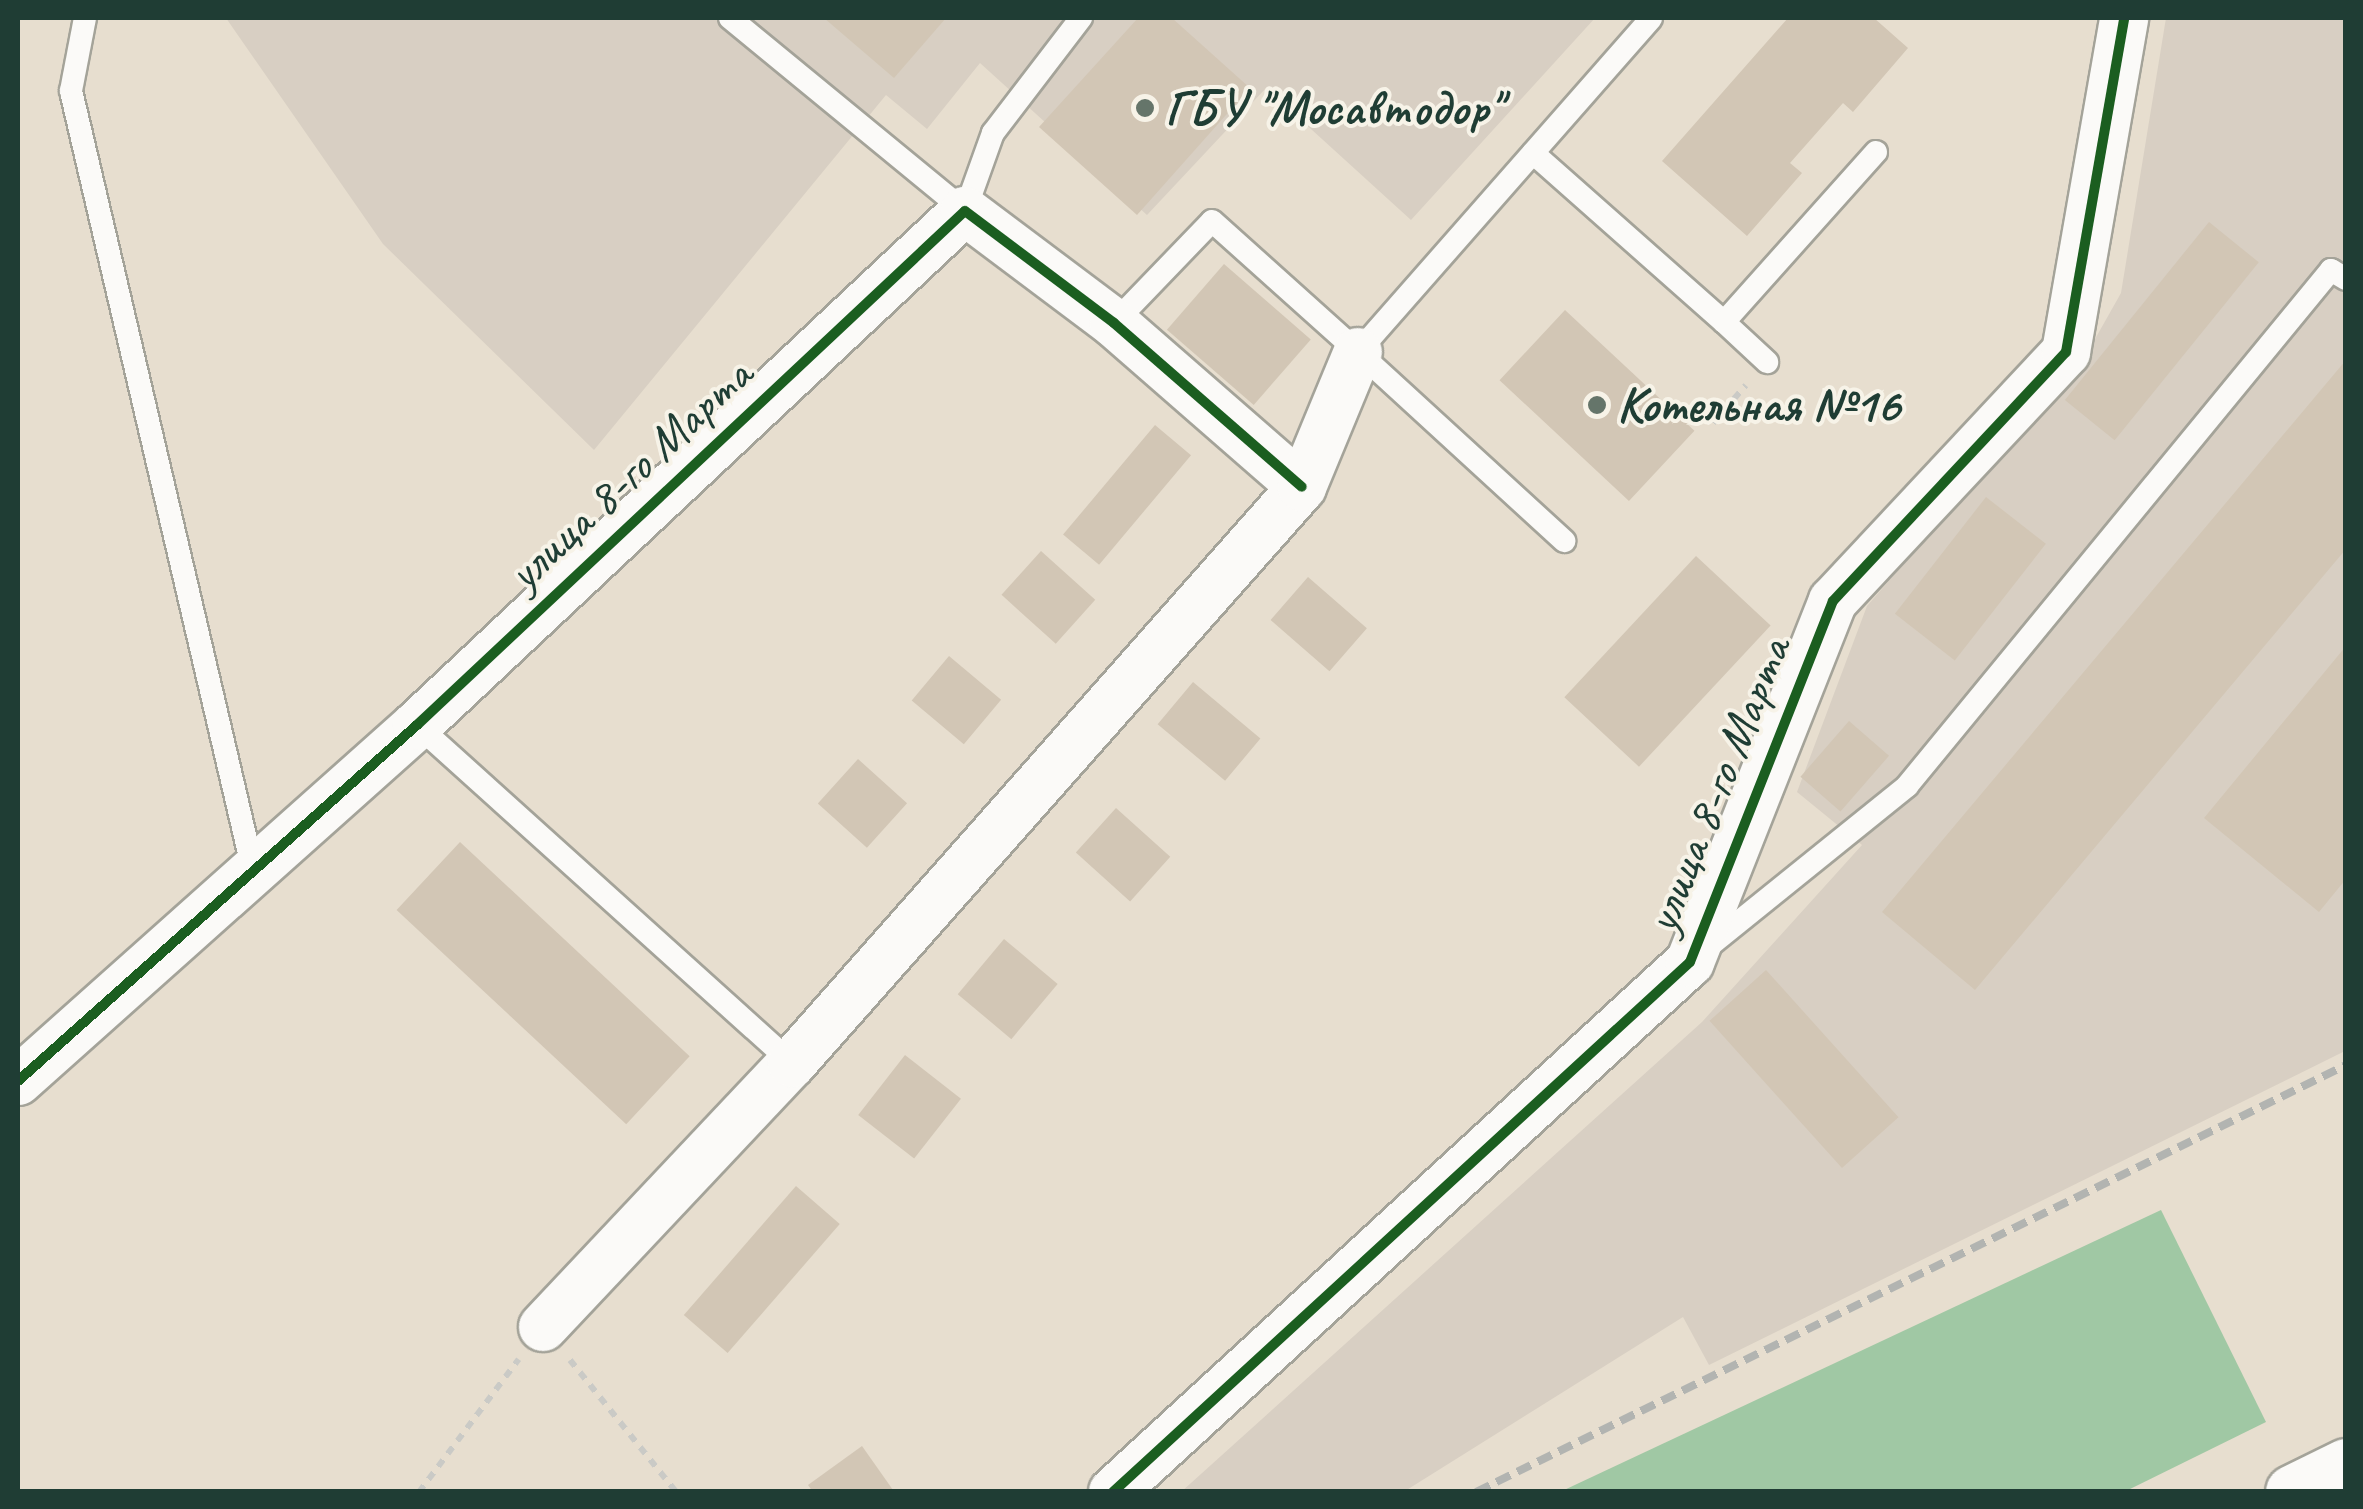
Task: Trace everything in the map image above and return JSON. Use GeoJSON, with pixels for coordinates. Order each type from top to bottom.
{"type":"FeatureCollection","features":[{"type":"Feature","properties":{"kind":"street","name":"улица 8-го Марта"},"geometry":{"type":"LineString","coordinates":[[1113,1492],[1690,962],[1832,601],[2066,352],[2124,18]]}},
{"type":"Feature","properties":{"kind":"street","name":"улица 8-го Марта"},"geometry":{"type":"LineString","coordinates":[[18,1081],[417,725],[965,210]]}},
{"type":"Feature","properties":{"kind":"street"},"geometry":{"type":"LineString","coordinates":[[965,210],[1114,323],[1302,487]]}},
{"type":"Feature","properties":{"kind":"street"},"geometry":{"type":"LineString","coordinates":[[544,1327],[792,1063],[1302,487],[1358,352]]}},
{"type":"Feature","properties":{"kind":"street"},"geometry":{"type":"LineString","coordinates":[[2293,1492],[2346,1466]]}},
{"type":"Feature","properties":{"kind":"lane"},"geometry":{"type":"LineString","coordinates":[[84,18],[71,91],[253,870]]}},
{"type":"Feature","properties":{"kind":"lane"},"geometry":{"type":"LineString","coordinates":[[730,18],[965,210],[993,133],[1081,18]]}},
{"type":"Feature","properties":{"kind":"lane"},"geometry":{"type":"LineString","coordinates":[[1358,352],[1651,18]]}},
{"type":"Feature","properties":{"kind":"lane"},"geometry":{"type":"LineString","coordinates":[[1724,322],[1876,152]]}},
{"type":"Feature","properties":{"kind":"lane"},"geometry":{"type":"LineString","coordinates":[[1534,153],[1768,362]]}},
{"type":"Feature","properties":{"kind":"lane"},"geometry":{"type":"LineString","coordinates":[[1114,323],[1212,220],[1564,540]]}},
{"type":"Feature","properties":{"kind":"lane","name":"улица 8-го Марта"},"geometry":{"type":"LineString","coordinates":[[1690,962],[1906,786],[2330,270],[2346,279]]}},
{"type":"Feature","properties":{"kind":"lane"},"geometry":{"type":"LineString","coordinates":[[417,725],[792,1063]]}},
{"type":"Feature","properties":{"kind":"path"},"geometry":{"type":"LineString","coordinates":[[1713,423],[1768,362]]}},
{"type":"Feature","properties":{"kind":"path"},"geometry":{"type":"LineString","coordinates":[[419,1492],[544,1327],[676,1492]]}},
{"type":"Feature","properties":{"kind":"shaded area"},"geometry":{"type":"Polygon","coordinates":[[[226,18],[1595,18],[1411,220],[1266,88],[1147,215],[980,63],[927,129],[886,95],[594,450],[383,244],[226,18]]]}},
{"type":"Feature","properties":{"kind":"shaded area"},"geometry":{"type":"Polygon","coordinates":[[[2166,18],[2345,18],[2345,1051],[1709,1365],[1683,1317],[1405,1491],[1181,1492],[1702,1022],[1862,845],[1797,792],[1867,606],[2086,355],[2121,293],[2166,18]]]}},
{"type":"Feature","properties":{"kind":"green space"},"geometry":{"type":"Polygon","coordinates":[[[2161,1210],[2266,1422],[2126,1491],[1562,1491],[2161,1210]]]}},
{"type":"Feature","properties":{"kind":"building"},"geometry":{"type":"Polygon","coordinates":[[[824,18],[946,18],[894,78],[824,18]]]}},
{"type":"Feature","properties":{"kind":"building","name":"ГБУ \"Мосавтодор\""},"geometry":{"type":"Polygon","coordinates":[[[1138,18],[1172,18],[1250,88],[1137,215],[1039,127],[1138,18]]]}},
{"type":"Feature","properties":{"kind":"building"},"geometry":{"type":"Polygon","coordinates":[[[1788,18],[1874,18],[1908,48],[1853,112],[1843,103],[1790,163],[1802,173],[1747,236],[1662,161],[1788,18]]]}},
{"type":"Feature","properties":{"kind":"building"},"geometry":{"type":"Polygon","coordinates":[[[2209,222],[2259,262],[2115,440],[2065,400],[2209,222]]]}},
{"type":"Feature","properties":{"kind":"building"},"geometry":{"type":"Polygon","coordinates":[[[1224,264],[1311,339],[1254,405],[1167,330],[1224,264]]]}},
{"type":"Feature","properties":{"kind":"building","name":"Котельная №16"},"geometry":{"type":"Polygon","coordinates":[[[1565,310],[1694,431],[1629,501],[1500,380],[1565,310]]]}},
{"type":"Feature","properties":{"kind":"building"},"geometry":{"type":"Polygon","coordinates":[[[2346,360],[2346,549],[1975,990],[1882,912],[2346,360]]]}},
{"type":"Feature","properties":{"kind":"building"},"geometry":{"type":"Polygon","coordinates":[[[1155,425],[1191,455],[1099,565],[1063,535],[1155,425]]]}},
{"type":"Feature","properties":{"kind":"building"},"geometry":{"type":"Polygon","coordinates":[[[1986,497],[2046,544],[1955,660],[1895,614],[1986,497]]]}},
{"type":"Feature","properties":{"kind":"building"},"geometry":{"type":"Polygon","coordinates":[[[1041,551],[1095,600],[1056,644],[1002,595],[1041,551]]]}},
{"type":"Feature","properties":{"kind":"building"},"geometry":{"type":"Polygon","coordinates":[[[1696,556],[1771,626],[1639,767],[1564,697],[1696,556]]]}},
{"type":"Feature","properties":{"kind":"building"},"geometry":{"type":"Polygon","coordinates":[[[1308,577],[1367,628],[1329,671],[1271,620],[1308,577]]]}},
{"type":"Feature","properties":{"kind":"building"},"geometry":{"type":"Polygon","coordinates":[[[2346,646],[2346,879],[2319,912],[2204,818],[2346,646]]]}},
{"type":"Feature","properties":{"kind":"building"},"geometry":{"type":"Polygon","coordinates":[[[949,656],[1001,700],[964,744],[912,700],[949,656]]]}},
{"type":"Feature","properties":{"kind":"building"},"geometry":{"type":"Polygon","coordinates":[[[1193,682],[1260,739],[1225,781],[1158,724],[1193,682]]]}},
{"type":"Feature","properties":{"kind":"building"},"geometry":{"type":"Polygon","coordinates":[[[1849,721],[1889,756],[1840,812],[1800,777],[1849,721]]]}},
{"type":"Feature","properties":{"kind":"building"},"geometry":{"type":"Polygon","coordinates":[[[858,759],[907,803],[867,848],[818,804],[858,759]]]}},
{"type":"Feature","properties":{"kind":"building"},"geometry":{"type":"Polygon","coordinates":[[[1116,808],[1170,857],[1130,901],[1076,853],[1116,808]]]}},
{"type":"Feature","properties":{"kind":"building"},"geometry":{"type":"Polygon","coordinates":[[[460,842],[690,1056],[626,1124],[397,910],[460,842]]]}},
{"type":"Feature","properties":{"kind":"building"},"geometry":{"type":"Polygon","coordinates":[[[1004,939],[1058,984],[1011,1039],[958,994],[1004,939]]]}},
{"type":"Feature","properties":{"kind":"building"},"geometry":{"type":"Polygon","coordinates":[[[1766,970],[1898,1117],[1842,1168],[1710,1021],[1766,970]]]}},
{"type":"Feature","properties":{"kind":"building"},"geometry":{"type":"Polygon","coordinates":[[[905,1055],[961,1099],[914,1159],[858,1115],[905,1055]]]}},
{"type":"Feature","properties":{"kind":"building"},"geometry":{"type":"Polygon","coordinates":[[[796,1186],[840,1224],[728,1353],[684,1315],[796,1186]]]}},
{"type":"Feature","properties":{"kind":"building"},"geometry":{"type":"Polygon","coordinates":[[[862,1446],[893,1490],[813,1492],[808,1485],[862,1446]]]}},
{"type":"Feature","properties":{"kind":"railway"},"geometry":{"type":"LineString","coordinates":[[1476,1492],[2346,1065]]}},
{"type":"Feature","properties":{"kind":"cycle path"},"geometry":{"type":"LineString","coordinates":[[1113,1492],[1690,962],[1833,601],[2066,352],[2124,18]]}},
{"type":"Feature","properties":{"kind":"cycle path"},"geometry":{"type":"LineString","coordinates":[[18,1081],[417,725],[965,211],[1114,323],[1302,487]]}},
{"type":"Feature","properties":{"kind":"place","name":"ГБУ \"Мосавтодор\""},"geometry":{"type":"Point","coordinates":[1145,108]}},
{"type":"Feature","properties":{"kind":"place","name":"Котельная №16"},"geometry":{"type":"Point","coordinates":[1597,405]}}]}
